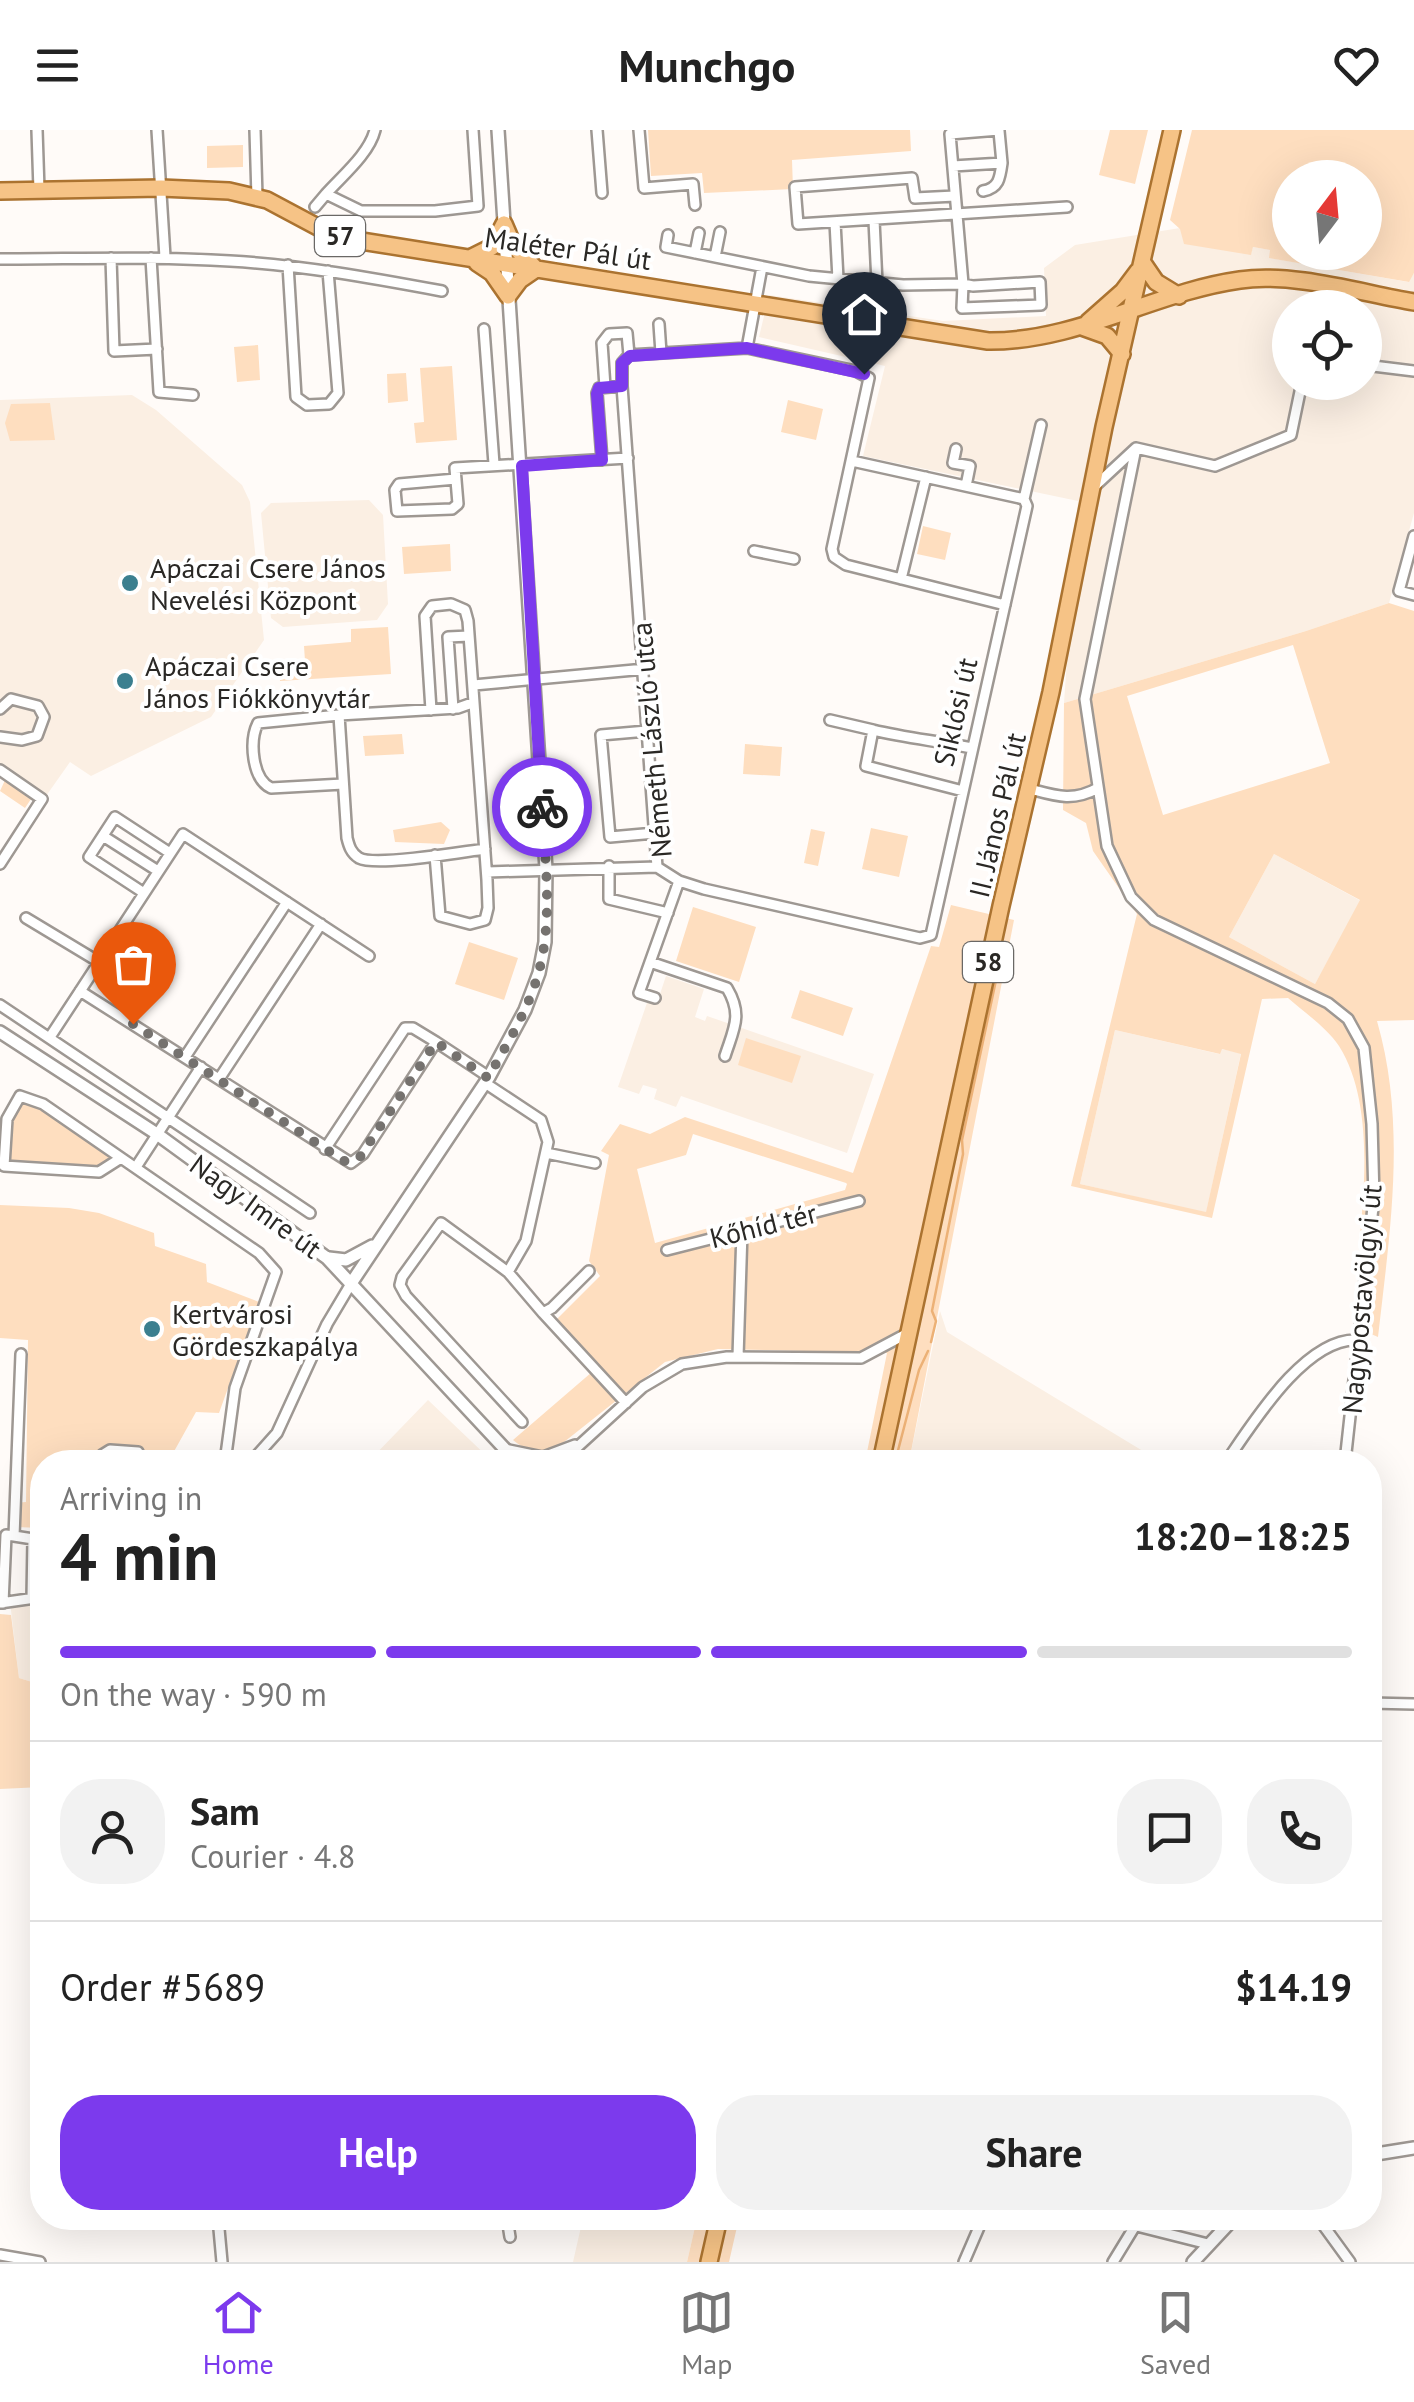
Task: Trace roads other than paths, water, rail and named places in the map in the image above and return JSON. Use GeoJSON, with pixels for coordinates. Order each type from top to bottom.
{"type":"FeatureCollection","features":[{"type":"Feature","properties":{"kind":"main road","name":"58"},"geometry":{"type":"LineString","coordinates":[[1122,354],[1172,130]]}},
{"type":"Feature","properties":{"kind":"main road","name":"Maléter Pál út"},"geometry":{"type":"LineString","coordinates":[[0,190],[209,188],[258,197],[327,232],[466,259],[988,340],[1032,338],[1132,311]]}},
{"type":"Feature","properties":{"kind":"main road"},"geometry":{"type":"LineString","coordinates":[[466,259],[492,247],[504,224]]}},
{"type":"Feature","properties":{"kind":"main road"},"geometry":{"type":"LineString","coordinates":[[466,259],[492,273],[508,296],[520,280],[536,270],[512,245],[504,224]]}},
{"type":"Feature","properties":{"kind":"main road"},"geometry":{"type":"LineString","coordinates":[[1122,354],[1107,336],[1082,327],[1123,291],[1143,263],[1156,282],[1179,296]]}},
{"type":"Feature","properties":{"kind":"main road","name":"57"},"geometry":{"type":"LineString","coordinates":[[1132,311],[1226,282],[1267,278],[1414,302]]}},
{"type":"Feature","properties":{"kind":"main road","name":"II. János Pál út"},"geometry":{"type":"LineString","coordinates":[[884,1450],[1122,354]]}},
{"type":"Feature","properties":{"kind":"main road"},"geometry":{"type":"LineString","coordinates":[[709,2262],[716,2230]]}},
{"type":"Feature","properties":{"kind":"street"},"geometry":{"type":"LineString","coordinates":[[37,130],[39,190]]}},
{"type":"Feature","properties":{"kind":"street"},"geometry":{"type":"LineString","coordinates":[[157,130],[164,257]]}},
{"type":"Feature","properties":{"kind":"street"},"geometry":{"type":"LineString","coordinates":[[255,130],[258,197]]}},
{"type":"Feature","properties":{"kind":"street"},"geometry":{"type":"LineString","coordinates":[[315,206],[360,156],[375,130]]}},
{"type":"Feature","properties":{"kind":"street"},"geometry":{"type":"LineString","coordinates":[[326,194],[361,212],[478,206],[473,130]]}},
{"type":"Feature","properties":{"kind":"street"},"geometry":{"type":"LineString","coordinates":[[261,1450],[277,1432],[327,1324],[352,1282],[487,1080],[525,1010],[545,942],[546,868],[498,130]]}},
{"type":"Feature","properties":{"kind":"street"},"geometry":{"type":"LineString","coordinates":[[597,130],[602,193]]}},
{"type":"Feature","properties":{"kind":"street"},"geometry":{"type":"LineString","coordinates":[[640,130],[644,188],[693,184],[695,205]]}},
{"type":"Feature","properties":{"kind":"street"},"geometry":{"type":"LineString","coordinates":[[668,235],[666,248],[767,270],[838,279],[963,284],[972,286],[1040,282],[1041,304],[962,308],[963,284],[950,134],[999,130],[1002,163],[998,184],[993,190],[983,191]]}},
{"type":"Feature","properties":{"kind":"street"},"geometry":{"type":"LineString","coordinates":[[953,166],[1002,163]]}},
{"type":"Feature","properties":{"kind":"street"},"geometry":{"type":"LineString","coordinates":[[956,196],[916,198],[912,178],[796,186],[798,224],[1066,207]]}},
{"type":"Feature","properties":{"kind":"street"},"geometry":{"type":"LineString","coordinates":[[874,220],[877,282]]}},
{"type":"Feature","properties":{"kind":"street"},"geometry":{"type":"LineString","coordinates":[[836,222],[838,279]]}},
{"type":"Feature","properties":{"kind":"street"},"geometry":{"type":"LineString","coordinates":[[715,257],[720,232]]}},
{"type":"Feature","properties":{"kind":"street"},"geometry":{"type":"LineString","coordinates":[[695,253],[698,234]]}},
{"type":"Feature","properties":{"kind":"street"},"geometry":{"type":"LineString","coordinates":[[0,259],[164,257],[288,266],[442,291]]}},
{"type":"Feature","properties":{"kind":"street"},"geometry":{"type":"LineString","coordinates":[[111,258],[114,351],[157,349]]}},
{"type":"Feature","properties":{"kind":"street"},"geometry":{"type":"LineString","coordinates":[[151,258],[159,392],[192,395]]}},
{"type":"Feature","properties":{"kind":"street"},"geometry":{"type":"LineString","coordinates":[[288,266],[296,397],[307,405],[329,404],[338,393],[328,271]]}},
{"type":"Feature","properties":{"kind":"street"},"geometry":{"type":"LineString","coordinates":[[747,348],[762,266]]}},
{"type":"Feature","properties":{"kind":"street"},"geometry":{"type":"LineString","coordinates":[[659,324],[662,353]]}},
{"type":"Feature","properties":{"kind":"street"},"geometry":{"type":"LineString","coordinates":[[484,329],[494,464]]}},
{"type":"Feature","properties":{"kind":"street"},"geometry":{"type":"LineString","coordinates":[[605,387],[602,342],[608,334],[627,334],[630,356],[747,348],[856,371],[869,378],[832,549],[834,557],[846,564],[1006,605]]}},
{"type":"Feature","properties":{"kind":"street","name":"Németh László utca"},"geometry":{"type":"LineString","coordinates":[[630,356],[622,363],[622,386],[657,867],[680,881],[927,937]]}},
{"type":"Feature","properties":{"kind":"street"},"geometry":{"type":"LineString","coordinates":[[1382,367],[1414,372]]}},
{"type":"Feature","properties":{"kind":"street"},"geometry":{"type":"LineString","coordinates":[[602,460],[597,394],[599,388],[622,386]]}},
{"type":"Feature","properties":{"kind":"street"},"geometry":{"type":"LineString","coordinates":[[1136,448],[1215,466],[1291,434],[1298,400]]}},
{"type":"Feature","properties":{"kind":"street","name":"Siklósi út"},"geometry":{"type":"LineString","coordinates":[[927,937],[934,930],[1027,506],[1022,499],[1041,425]]}},
{"type":"Feature","properties":{"kind":"street"},"geometry":{"type":"LineString","coordinates":[[1092,489],[1136,448]]}},
{"type":"Feature","properties":{"kind":"street"},"geometry":{"type":"LineString","coordinates":[[1030,789],[1065,798],[1082,796],[1098,788],[1085,699],[1136,448]]}},
{"type":"Feature","properties":{"kind":"street"},"geometry":{"type":"LineString","coordinates":[[956,450],[954,462],[970,466],[966,486]]}},
{"type":"Feature","properties":{"kind":"street"},"geometry":{"type":"LineString","coordinates":[[456,479],[399,484],[397,511],[452,508],[458,504],[456,479],[455,468],[628,458]]}},
{"type":"Feature","properties":{"kind":"street"},"geometry":{"type":"LineString","coordinates":[[852,461],[1022,499]]}},
{"type":"Feature","properties":{"kind":"street"},"geometry":{"type":"LineString","coordinates":[[901,578],[926,477]]}},
{"type":"Feature","properties":{"kind":"street"},"geometry":{"type":"LineString","coordinates":[[630,480],[644,479]]}},
{"type":"Feature","properties":{"kind":"street"},"geometry":{"type":"LineString","coordinates":[[1414,536],[1399,591],[1414,594]]}},
{"type":"Feature","properties":{"kind":"street"},"geometry":{"type":"LineString","coordinates":[[754,550],[794,559]]}},
{"type":"Feature","properties":{"kind":"street"},"geometry":{"type":"LineString","coordinates":[[432,710],[427,610],[442,605],[460,607],[465,610],[474,685],[472,703],[487,872],[485,920],[479,923],[440,916],[435,855]]}},
{"type":"Feature","properties":{"kind":"street"},"geometry":{"type":"LineString","coordinates":[[452,709],[448,637],[469,636]]}},
{"type":"Feature","properties":{"kind":"street"},"geometry":{"type":"LineString","coordinates":[[474,685],[644,669]]}},
{"type":"Feature","properties":{"kind":"street"},"geometry":{"type":"LineString","coordinates":[[0,709],[10,699],[18,699],[38,706],[44,718],[30,740],[0,737]]}},
{"type":"Feature","properties":{"kind":"street"},"geometry":{"type":"LineString","coordinates":[[343,784],[272,788],[264,785],[257,776],[254,731],[258,723],[339,714],[452,709],[472,703]]}},
{"type":"Feature","properties":{"kind":"street"},"geometry":{"type":"LineString","coordinates":[[339,714],[350,851],[376,861],[485,849]]}},
{"type":"Feature","properties":{"kind":"street"},"geometry":{"type":"LineString","coordinates":[[830,720],[904,738],[916,736],[972,748]]}},
{"type":"Feature","properties":{"kind":"street"},"geometry":{"type":"LineString","coordinates":[[873,730],[866,766],[963,791]]}},
{"type":"Feature","properties":{"kind":"street"},"geometry":{"type":"LineString","coordinates":[[647,731],[601,736],[610,836],[655,833]]}},
{"type":"Feature","properties":{"kind":"street"},"geometry":{"type":"LineString","coordinates":[[0,770],[42,799],[0,864]]}},
{"type":"Feature","properties":{"kind":"street","name":"Nagypostavölgyi út"},"geometry":{"type":"LineString","coordinates":[[1098,788],[1108,846],[1119,876],[1142,910],[1187,938],[1315,995],[1348,1020],[1359,1036],[1366,1059],[1374,1198],[1347,1450]]}},
{"type":"Feature","properties":{"kind":"street"},"geometry":{"type":"LineString","coordinates":[[144,892],[89,858],[102,836],[115,818],[170,853]]}},
{"type":"Feature","properties":{"kind":"street"},"geometry":{"type":"LineString","coordinates":[[50,1036],[182,834],[369,956]]}},
{"type":"Feature","properties":{"kind":"street"},"geometry":{"type":"LineString","coordinates":[[102,836],[158,871]]}},
{"type":"Feature","properties":{"kind":"street"},"geometry":{"type":"LineString","coordinates":[[609,866],[609,899],[668,912]]}},
{"type":"Feature","properties":{"kind":"street"},"geometry":{"type":"LineString","coordinates":[[487,872],[657,867]]}},
{"type":"Feature","properties":{"kind":"street"},"geometry":{"type":"LineString","coordinates":[[655,998],[639,994],[680,881]]}},
{"type":"Feature","properties":{"kind":"street"},"geometry":{"type":"LineString","coordinates":[[186,1057],[286,902]]}},
{"type":"Feature","properties":{"kind":"street"},"geometry":{"type":"LineString","coordinates":[[26,918],[99,962]]}},
{"type":"Feature","properties":{"kind":"street"},"geometry":{"type":"LineString","coordinates":[[220,1079],[321,924]]}},
{"type":"Feature","properties":{"kind":"street"},"geometry":{"type":"LineString","coordinates":[[650,962],[726,988],[737,1006],[725,1056]]}},
{"type":"Feature","properties":{"kind":"street"},"geometry":{"type":"LineString","coordinates":[[80,991],[344,1161],[358,1160],[436,1042]]}},
{"type":"Feature","properties":{"kind":"street","name":"Nagy Imre út"},"geometry":{"type":"LineString","coordinates":[[0,1005],[310,1213]]}},
{"type":"Feature","properties":{"kind":"street"},"geometry":{"type":"LineString","coordinates":[[324,1149],[405,1028],[414,1028],[436,1042],[541,1120],[546,1130],[546,1153],[526,1241],[508,1272]]}},
{"type":"Feature","properties":{"kind":"street","name":"Nagy Imre út"},"geometry":{"type":"LineString","coordinates":[[0,1032],[157,1134],[327,1258],[503,1448]]}},
{"type":"Feature","properties":{"kind":"street"},"geometry":{"type":"LineString","coordinates":[[136,1167],[201,1067]]}},
{"type":"Feature","properties":{"kind":"street","name":"Nagy Imre út"},"geometry":{"type":"LineString","coordinates":[[121,1158],[99,1172],[4,1166],[7,1119],[20,1096],[30,1098],[136,1167],[259,1253],[274,1270],[271,1291],[236,1388],[227,1450]]}},
{"type":"Feature","properties":{"kind":"street"},"geometry":{"type":"LineString","coordinates":[[546,1153],[595,1163]]}},
{"type":"Feature","properties":{"kind":"street","name":"Kőhíd tér"},"geometry":{"type":"LineString","coordinates":[[668,1250],[859,1201]]}},
{"type":"Feature","properties":{"kind":"street"},"geometry":{"type":"LineString","coordinates":[[522,1422],[400,1286],[402,1277],[441,1223],[508,1272],[626,1403]]}},
{"type":"Feature","properties":{"kind":"street"},"geometry":{"type":"LineString","coordinates":[[456,1234],[464,1224]]}},
{"type":"Feature","properties":{"kind":"street"},"geometry":{"type":"LineString","coordinates":[[738,1357],[742,1231]]}},
{"type":"Feature","properties":{"kind":"street"},"geometry":{"type":"LineString","coordinates":[[473,1246],[480,1236]]}},
{"type":"Feature","properties":{"kind":"street"},"geometry":{"type":"LineString","coordinates":[[327,1258],[346,1260],[380,1241]]}},
{"type":"Feature","properties":{"kind":"street"},"geometry":{"type":"LineString","coordinates":[[487,1257],[493,1247]]}},
{"type":"Feature","properties":{"kind":"street"},"geometry":{"type":"LineString","coordinates":[[543,1313],[589,1271]]}},
{"type":"Feature","properties":{"kind":"street"},"geometry":{"type":"LineString","coordinates":[[574,1450],[668,1370],[700,1359],[860,1358],[908,1334]]}},
{"type":"Feature","properties":{"kind":"street"},"geometry":{"type":"LineString","coordinates":[[1234,1450],[1260,1413],[1297,1372],[1336,1341],[1357,1340]]}},
{"type":"Feature","properties":{"kind":"street"},"geometry":{"type":"LineString","coordinates":[[14,1536],[21,1354]]}},
{"type":"Feature","properties":{"kind":"street"},"geometry":{"type":"LineString","coordinates":[[561,1450],[582,1442]]}},
{"type":"Feature","properties":{"kind":"street"},"geometry":{"type":"LineString","coordinates":[[503,1448],[508,1450]]}},
{"type":"Feature","properties":{"kind":"street"},"geometry":{"type":"LineString","coordinates":[[30,1539],[6,1536],[2,1603],[30,1598]]}},
{"type":"Feature","properties":{"kind":"street"},"geometry":{"type":"LineString","coordinates":[[1382,1703],[1414,1704]]}},
{"type":"Feature","properties":{"kind":"street"},"geometry":{"type":"LineString","coordinates":[[1382,2153],[1414,2148]]}},
{"type":"Feature","properties":{"kind":"street"},"geometry":{"type":"LineString","coordinates":[[219,2230],[222,2262]]}},
{"type":"Feature","properties":{"kind":"street"},"geometry":{"type":"LineString","coordinates":[[509,2230],[510,2237]]}},
{"type":"Feature","properties":{"kind":"street"},"geometry":{"type":"LineString","coordinates":[[964,2262],[978,2230]]}},
{"type":"Feature","properties":{"kind":"street"},"geometry":{"type":"LineString","coordinates":[[1113,2262],[1133,2230]]}},
{"type":"Feature","properties":{"kind":"street"},"geometry":{"type":"LineString","coordinates":[[1151,2230],[1208,2244]]}},
{"type":"Feature","properties":{"kind":"street"},"geometry":{"type":"LineString","coordinates":[[1192,2262],[1222,2230]]}},
{"type":"Feature","properties":{"kind":"street"},"geometry":{"type":"LineString","coordinates":[[1327,2230],[1350,2262]]}},
{"type":"Feature","properties":{"kind":"street"},"geometry":{"type":"LineString","coordinates":[[0,2255],[40,2262]]}},
{"type":"Feature","properties":{"kind":"waterway"},"geometry":{"type":"LineString","coordinates":[[931,1342],[936,1321],[932,1311],[963,1154],[962,1140],[999,966]]}},
{"type":"Feature","properties":{"kind":"waterway"},"geometry":{"type":"LineString","coordinates":[[898,1450],[919,1370],[928,1351]]}},
{"type":"Feature","properties":{"kind":"place","name":"Apáczai Csere János Nevelési Központ"},"geometry":{"type":"Point","coordinates":[130,583]}},
{"type":"Feature","properties":{"kind":"place","name":"Apáczai Csere János Fiókkönyvtár"},"geometry":{"type":"Point","coordinates":[125,681]}},
{"type":"Feature","properties":{"kind":"place","name":"Kertvárosi Gördeszkapálya"},"geometry":{"type":"Point","coordinates":[152,1329]}}]}
